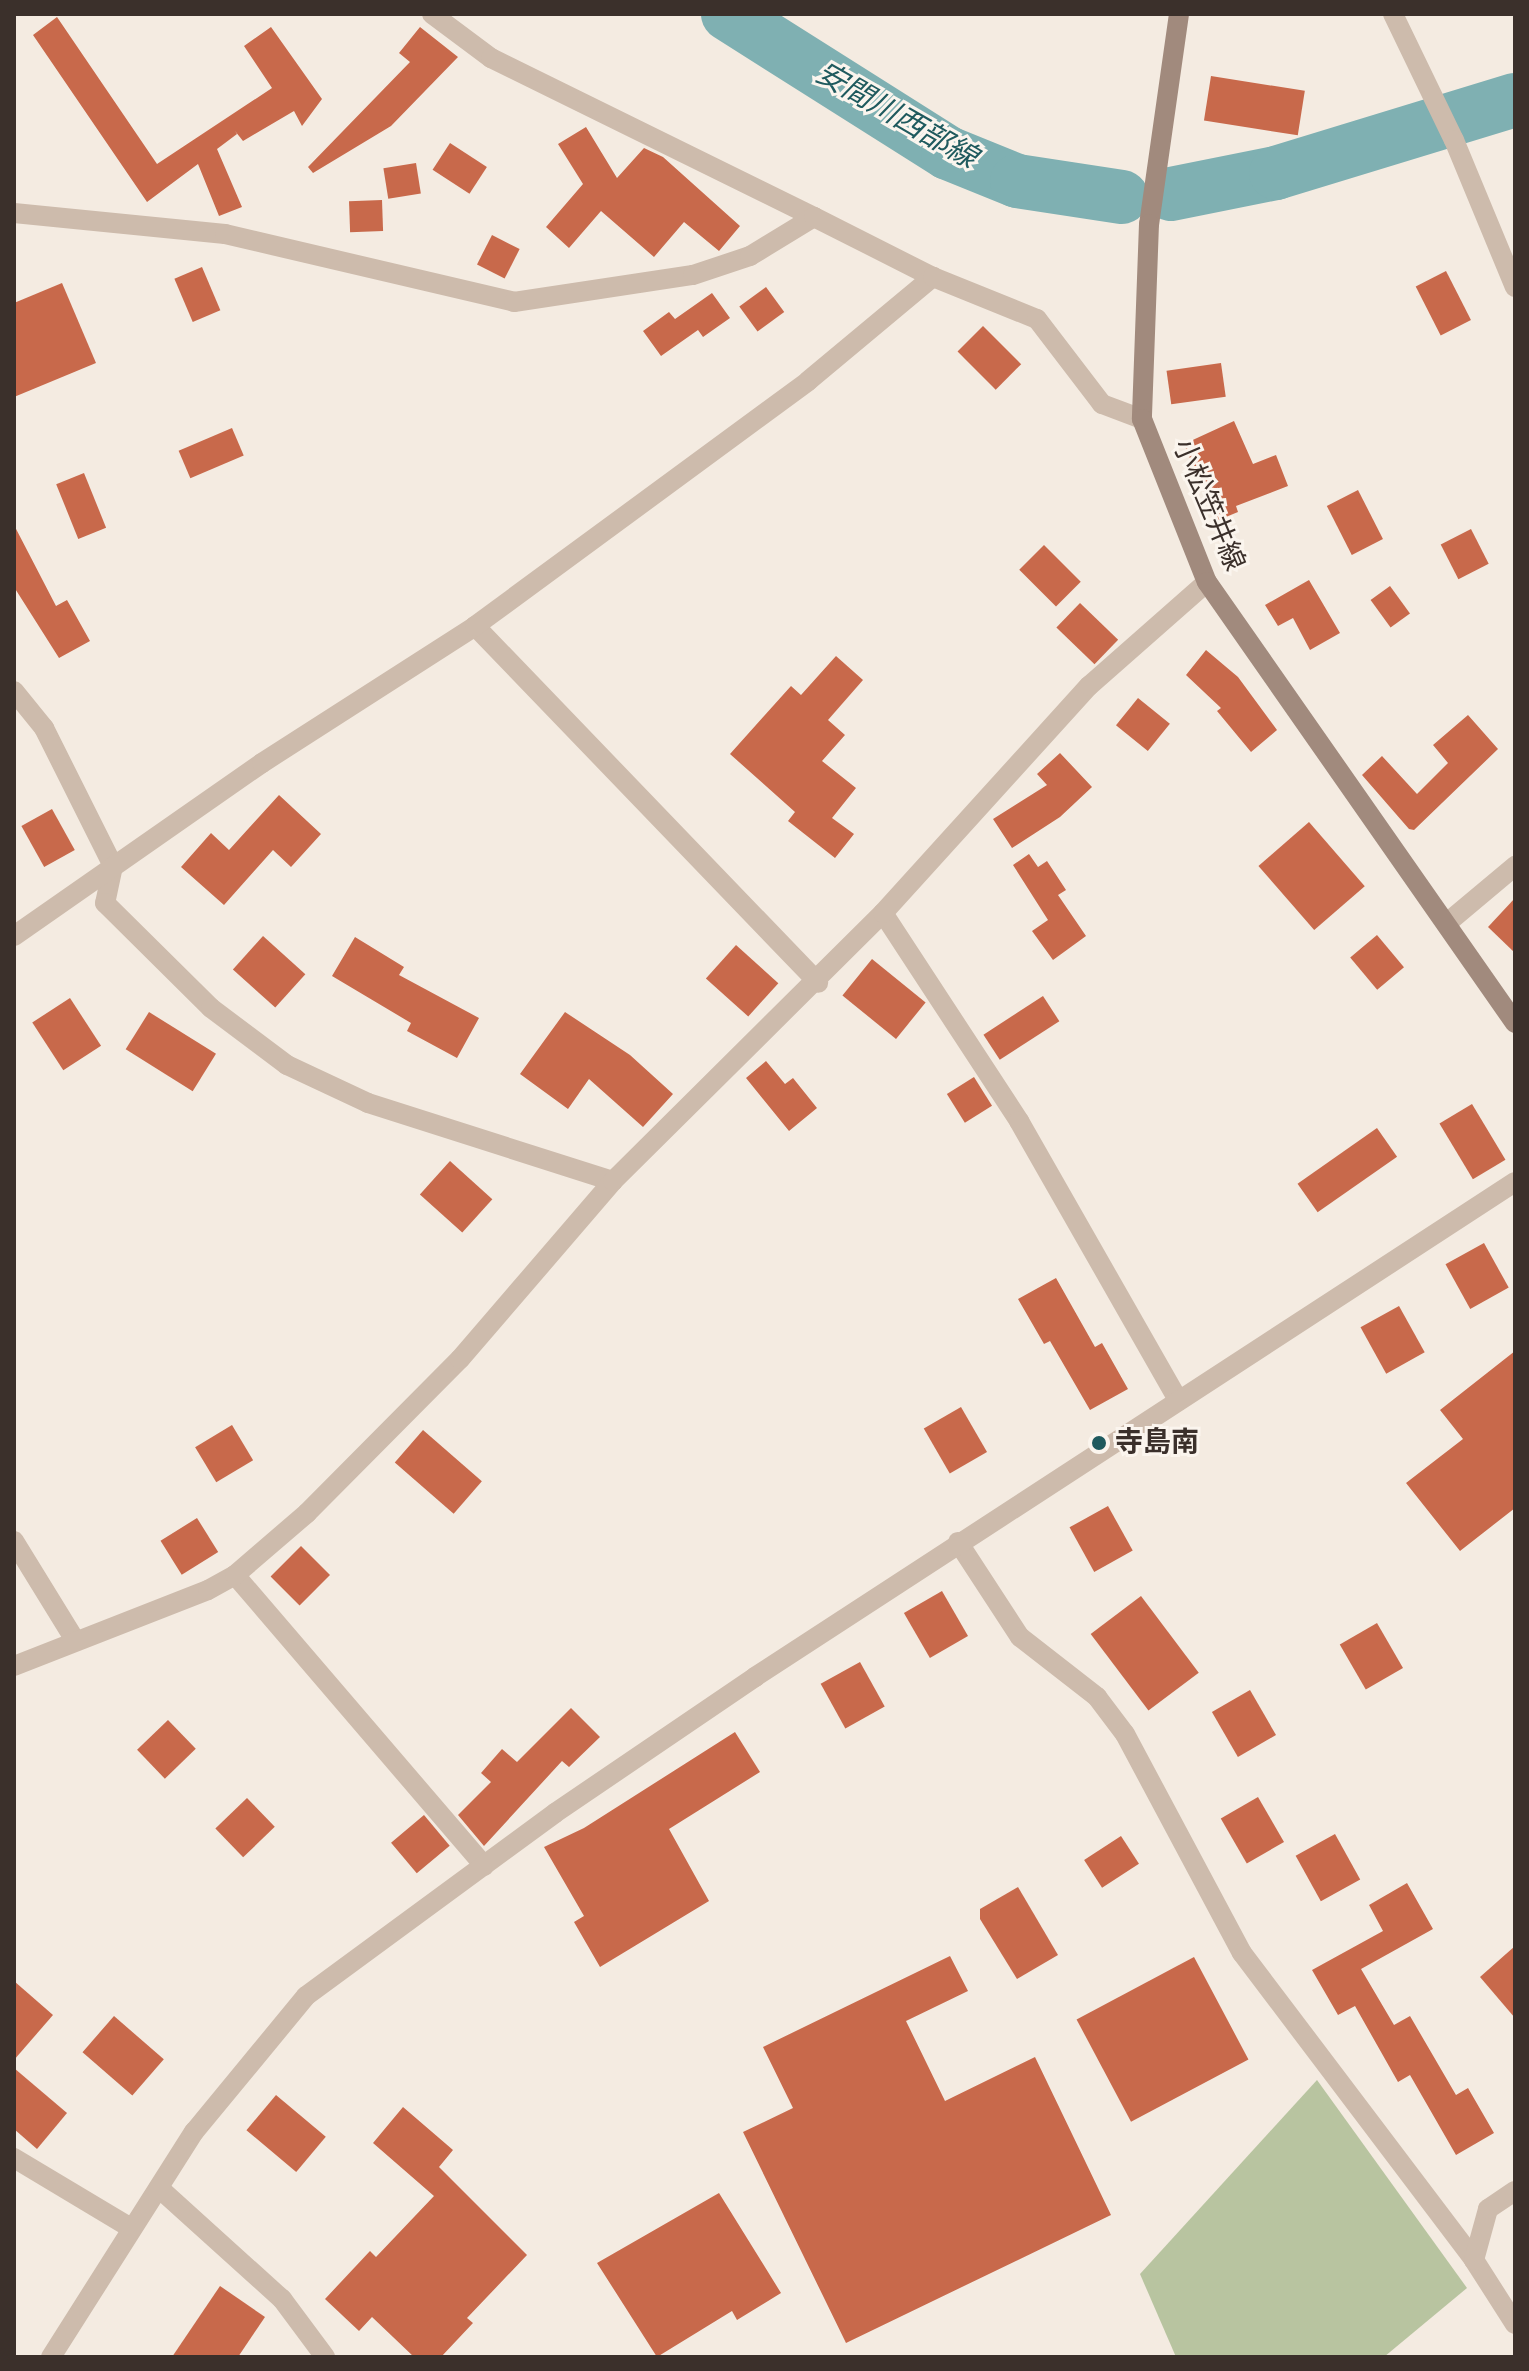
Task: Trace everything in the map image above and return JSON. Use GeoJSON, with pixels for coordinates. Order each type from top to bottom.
{"type":"FeatureCollection","features":[{"type":"Feature","properties":{"kind":"main road","name":"小松笠井線"},"geometry":{"type":"LineString","coordinates":[[1179,14],[1149,224],[1142,419],[1207,582],[1515,1023]]}},
{"type":"Feature","properties":{"kind":"street"},"geometry":{"type":"LineString","coordinates":[[432,14],[491,58],[933,277],[1037,319],[1102,404],[1142,419]]}},
{"type":"Feature","properties":{"kind":"street"},"geometry":{"type":"LineString","coordinates":[[1393,14],[1454,140],[1515,287]]}},
{"type":"Feature","properties":{"kind":"street"},"geometry":{"type":"LineString","coordinates":[[14,213],[225,234],[514,302],[693,275],[750,256],[814,217]]}},
{"type":"Feature","properties":{"kind":"street"},"geometry":{"type":"LineString","coordinates":[[14,936],[113,866],[475,626],[808,381],[933,277]]}},
{"type":"Feature","properties":{"kind":"street"},"geometry":{"type":"LineString","coordinates":[[14,1666],[235,1575],[307,1513],[460,1359],[613,1181],[818,983],[1089,686],[1207,582]]}},
{"type":"Feature","properties":{"kind":"street"},"geometry":{"type":"LineString","coordinates":[[475,626],[818,983]]}},
{"type":"Feature","properties":{"kind":"street"},"geometry":{"type":"LineString","coordinates":[[14,691],[44,728],[113,866],[105,903],[211,1008],[287,1065],[368,1103],[613,1181]]}},
{"type":"Feature","properties":{"kind":"street"},"geometry":{"type":"LineString","coordinates":[[1447,923],[1515,866]]}},
{"type":"Feature","properties":{"kind":"street"},"geometry":{"type":"LineString","coordinates":[[883,913],[1019,1121],[1179,1401]]}},
{"type":"Feature","properties":{"kind":"street"},"geometry":{"type":"LineString","coordinates":[[51,2357],[131,2228],[239,2072],[306,1996],[484,1866],[958,1542],[1515,1182]]}},
{"type":"Feature","properties":{"kind":"street"},"geometry":{"type":"LineString","coordinates":[[14,1541],[75,1640]]}},
{"type":"Feature","properties":{"kind":"street"},"geometry":{"type":"LineString","coordinates":[[958,1542],[1020,1637],[1097,1697],[1125,1734],[1242,1953],[1474,2260],[1515,2324]]}},
{"type":"Feature","properties":{"kind":"street"},"geometry":{"type":"LineString","coordinates":[[235,1575],[484,1866]]}},
{"type":"Feature","properties":{"kind":"street"},"geometry":{"type":"LineString","coordinates":[[14,2158],[131,2228]]}},
{"type":"Feature","properties":{"kind":"street"},"geometry":{"type":"LineString","coordinates":[[159,2188],[282,2299],[325,2357]]}},
{"type":"Feature","properties":{"kind":"street"},"geometry":{"type":"LineString","coordinates":[[1474,2260],[1488,2209],[1515,2191]]}},
{"type":"Feature","properties":{"kind":"green space"},"geometry":{"type":"Polygon","coordinates":[[[1317,2080],[1467,2288],[1384,2357],[1176,2357],[1140,2274],[1317,2080]]]}},
{"type":"Feature","properties":{"kind":"building"},"geometry":{"type":"Polygon","coordinates":[[[57,17],[157,164],[272,88],[244,46],[271,27],[322,99],[302,126],[294,111],[243,141],[235,131],[237,134],[217,149],[242,207],[219,216],[198,164],[147,202],[33,35],[57,17]]]}},
{"type":"Feature","properties":{"kind":"building"},"geometry":{"type":"Polygon","coordinates":[[[420,27],[458,57],[391,126],[313,173],[308,167],[410,62],[399,53],[420,27]]]}},
{"type":"Feature","properties":{"kind":"building"},"geometry":{"type":"Polygon","coordinates":[[[1211,76],[1305,91],[1298,135],[1204,120],[1211,76]]]}},
{"type":"Feature","properties":{"kind":"building"},"geometry":{"type":"Polygon","coordinates":[[[586,127],[617,178],[644,148],[663,157],[740,226],[719,251],[684,222],[654,257],[601,211],[569,248],[546,227],[583,184],[558,144],[586,127]]]}},
{"type":"Feature","properties":{"kind":"building"},"geometry":{"type":"Polygon","coordinates":[[[450,143],[487,167],[469,194],[433,170],[450,143]]]}},
{"type":"Feature","properties":{"kind":"building"},"geometry":{"type":"Polygon","coordinates":[[[416,163],[421,194],[388,199],[383,168],[416,163]]]}},
{"type":"Feature","properties":{"kind":"building"},"geometry":{"type":"Polygon","coordinates":[[[382,200],[383,231],[350,232],[349,201],[382,200]]]}},
{"type":"Feature","properties":{"kind":"building"},"geometry":{"type":"Polygon","coordinates":[[[492,235],[520,249],[505,278],[477,264],[492,235]]]}},
{"type":"Feature","properties":{"kind":"building"},"geometry":{"type":"Polygon","coordinates":[[[202,267],[220,310],[193,322],[174,279],[202,267]]]}},
{"type":"Feature","properties":{"kind":"building"},"geometry":{"type":"Polygon","coordinates":[[[1446,271],[1471,320],[1441,335],[1416,286],[1446,271]]]}},
{"type":"Feature","properties":{"kind":"building"},"geometry":{"type":"Polygon","coordinates":[[[62,283],[96,363],[14,397],[14,303],[62,283]]]}},
{"type":"Feature","properties":{"kind":"building"},"geometry":{"type":"Polygon","coordinates":[[[766,287],[784,312],[758,331],[739,306],[766,287]]]}},
{"type":"Feature","properties":{"kind":"building"},"geometry":{"type":"Polygon","coordinates":[[[712,293],[730,318],[703,337],[698,330],[661,356],[643,331],[669,312],[675,319],[712,293]]]}},
{"type":"Feature","properties":{"kind":"building"},"geometry":{"type":"Polygon","coordinates":[[[983,326],[1021,364],[996,390],[958,351],[983,326]]]}},
{"type":"Feature","properties":{"kind":"building"},"geometry":{"type":"Polygon","coordinates":[[[1221,363],[1226,397],[1171,404],[1167,371],[1221,363]]]}},
{"type":"Feature","properties":{"kind":"building"},"geometry":{"type":"Polygon","coordinates":[[[1234,421],[1253,464],[1276,455],[1288,486],[1236,506],[1238,512],[1216,521],[1184,444],[1234,421]]]}},
{"type":"Feature","properties":{"kind":"building"},"geometry":{"type":"Polygon","coordinates":[[[232,428],[244,456],[190,478],[179,451],[232,428]]]}},
{"type":"Feature","properties":{"kind":"building"},"geometry":{"type":"Polygon","coordinates":[[[84,473],[106,528],[78,539],[56,484],[84,473]]]}},
{"type":"Feature","properties":{"kind":"building"},"geometry":{"type":"Polygon","coordinates":[[[1358,490],[1383,539],[1352,555],[1327,506],[1358,490]]]}},
{"type":"Feature","properties":{"kind":"building"},"geometry":{"type":"Polygon","coordinates":[[[14,525],[56,606],[67,600],[90,641],[59,658],[14,587],[14,525]]]}},
{"type":"Feature","properties":{"kind":"building"},"geometry":{"type":"Polygon","coordinates":[[[1471,529],[1489,564],[1458,579],[1441,544],[1471,529]]]}},
{"type":"Feature","properties":{"kind":"building"},"geometry":{"type":"Polygon","coordinates":[[[1044,545],[1081,582],[1056,607],[1019,570],[1044,545]]]}},
{"type":"Feature","properties":{"kind":"building"},"geometry":{"type":"Polygon","coordinates":[[[1309,580],[1340,633],[1310,650],[1293,618],[1278,626],[1265,605],[1309,580]]]}},
{"type":"Feature","properties":{"kind":"building"},"geometry":{"type":"Polygon","coordinates":[[[1390,586],[1410,614],[1391,628],[1371,600],[1390,586]]]}},
{"type":"Feature","properties":{"kind":"building"},"geometry":{"type":"Polygon","coordinates":[[[1080,603],[1118,640],[1095,664],[1056,627],[1080,603]]]}},
{"type":"Feature","properties":{"kind":"building"},"geometry":{"type":"Polygon","coordinates":[[[1206,650],[1238,677],[1277,730],[1251,752],[1217,711],[1221,708],[1186,675],[1206,650]]]}},
{"type":"Feature","properties":{"kind":"building"},"geometry":{"type":"Polygon","coordinates":[[[836,656],[863,680],[828,720],[845,735],[822,761],[856,788],[832,818],[854,834],[835,858],[788,821],[795,812],[730,754],[791,686],[801,695],[836,656]]]}},
{"type":"Feature","properties":{"kind":"building"},"geometry":{"type":"Polygon","coordinates":[[[1138,698],[1170,724],[1148,751],[1116,725],[1138,698]]]}},
{"type":"Feature","properties":{"kind":"building"},"geometry":{"type":"Polygon","coordinates":[[[1468,715],[1498,749],[1414,830],[1409,829],[1362,775],[1382,756],[1417,794],[1448,763],[1433,745],[1468,715]]]}},
{"type":"Feature","properties":{"kind":"building"},"geometry":{"type":"Polygon","coordinates":[[[1060,753],[1092,787],[1060,817],[1012,848],[993,819],[1047,785],[1037,774],[1060,753]]]}},
{"type":"Feature","properties":{"kind":"building"},"geometry":{"type":"Polygon","coordinates":[[[279,795],[321,834],[291,867],[273,850],[224,905],[181,867],[211,833],[229,850],[279,795]]]}},
{"type":"Feature","properties":{"kind":"building"},"geometry":{"type":"Polygon","coordinates":[[[52,809],[75,850],[44,867],[21,826],[52,809]]]}},
{"type":"Feature","properties":{"kind":"building"},"geometry":{"type":"Polygon","coordinates":[[[1309,822],[1365,886],[1314,930],[1258,866],[1309,822]]]}},
{"type":"Feature","properties":{"kind":"building"},"geometry":{"type":"Polygon","coordinates":[[[1029,854],[1038,867],[1047,861],[1066,890],[1058,895],[1086,936],[1053,960],[1032,931],[1048,920],[1013,865],[1029,854]]]}},
{"type":"Feature","properties":{"kind":"building"},"geometry":{"type":"Polygon","coordinates":[[[1515,898],[1515,953],[1488,927],[1515,898]]]}},
{"type":"Feature","properties":{"kind":"building"},"geometry":{"type":"Polygon","coordinates":[[[1377,935],[1404,967],[1377,990],[1350,957],[1377,935]]]}},
{"type":"Feature","properties":{"kind":"building"},"geometry":{"type":"Polygon","coordinates":[[[263,936],[305,974],[275,1008],[233,969],[263,936]]]}},
{"type":"Feature","properties":{"kind":"building"},"geometry":{"type":"Polygon","coordinates":[[[355,937],[404,967],[399,975],[479,1018],[457,1058],[407,1031],[411,1023],[332,976],[355,937]]]}},
{"type":"Feature","properties":{"kind":"building"},"geometry":{"type":"Polygon","coordinates":[[[736,945],[778,983],[748,1017],[706,978],[736,945]]]}},
{"type":"Feature","properties":{"kind":"building"},"geometry":{"type":"Polygon","coordinates":[[[872,959],[926,1002],[896,1039],[842,996],[872,959]]]}},
{"type":"Feature","properties":{"kind":"building"},"geometry":{"type":"Polygon","coordinates":[[[1043,996],[1059,1021],[1000,1060],[983,1035],[1043,996]]]}},
{"type":"Feature","properties":{"kind":"building"},"geometry":{"type":"Polygon","coordinates":[[[70,998],[101,1046],[63,1070],[32,1023],[70,998]]]}},
{"type":"Feature","properties":{"kind":"building"},"geometry":{"type":"Polygon","coordinates":[[[149,1012],[216,1054],[193,1091],[126,1049],[149,1012]]]}},
{"type":"Feature","properties":{"kind":"building"},"geometry":{"type":"Polygon","coordinates":[[[565,1012],[630,1055],[673,1094],[643,1127],[589,1079],[568,1109],[520,1074],[565,1012]]]}},
{"type":"Feature","properties":{"kind":"building"},"geometry":{"type":"Polygon","coordinates":[[[766,1061],[785,1084],[793,1078],[817,1108],[789,1131],[746,1078],[766,1061]]]}},
{"type":"Feature","properties":{"kind":"building"},"geometry":{"type":"Polygon","coordinates":[[[974,1077],[992,1106],[965,1123],[947,1094],[974,1077]]]}},
{"type":"Feature","properties":{"kind":"building"},"geometry":{"type":"Polygon","coordinates":[[[1472,1104],[1505,1160],[1473,1179],[1439,1124],[1472,1104]]]}},
{"type":"Feature","properties":{"kind":"building"},"geometry":{"type":"Polygon","coordinates":[[[1377,1128],[1397,1157],[1318,1212],[1298,1184],[1377,1128]]]}},
{"type":"Feature","properties":{"kind":"building"},"geometry":{"type":"Polygon","coordinates":[[[450,1161],[492,1199],[462,1233],[420,1194],[450,1161]]]}},
{"type":"Feature","properties":{"kind":"building"},"geometry":{"type":"Polygon","coordinates":[[[1484,1243],[1509,1288],[1470,1309],[1446,1264],[1484,1243]]]}},
{"type":"Feature","properties":{"kind":"building"},"geometry":{"type":"Polygon","coordinates":[[[1056,1278],[1095,1347],[1102,1343],[1128,1389],[1090,1410],[1050,1341],[1044,1344],[1018,1299],[1056,1278]]]}},
{"type":"Feature","properties":{"kind":"building"},"geometry":{"type":"Polygon","coordinates":[[[1399,1306],[1425,1352],[1386,1374],[1361,1327],[1399,1306]]]}},
{"type":"Feature","properties":{"kind":"building"},"geometry":{"type":"Polygon","coordinates":[[[1515,1351],[1515,1508],[1460,1551],[1406,1483],[1463,1439],[1440,1410],[1515,1351]]]}},
{"type":"Feature","properties":{"kind":"building"},"geometry":{"type":"Polygon","coordinates":[[[961,1407],[987,1452],[950,1474],[924,1428],[961,1407]]]}},
{"type":"Feature","properties":{"kind":"building"},"geometry":{"type":"Polygon","coordinates":[[[232,1425],[253,1460],[216,1482],[195,1447],[232,1425]]]}},
{"type":"Feature","properties":{"kind":"building"},"geometry":{"type":"Polygon","coordinates":[[[423,1430],[482,1481],[454,1514],[395,1462],[423,1430]]]}},
{"type":"Feature","properties":{"kind":"building"},"geometry":{"type":"Polygon","coordinates":[[[1108,1506],[1133,1551],[1094,1572],[1070,1527],[1108,1506]]]}},
{"type":"Feature","properties":{"kind":"building"},"geometry":{"type":"Polygon","coordinates":[[[197,1518],[218,1552],[182,1575],[161,1541],[197,1518]]]}},
{"type":"Feature","properties":{"kind":"building"},"geometry":{"type":"Polygon","coordinates":[[[301,1546],[330,1575],[300,1605],[271,1576],[301,1546]]]}},
{"type":"Feature","properties":{"kind":"building"},"geometry":{"type":"Polygon","coordinates":[[[942,1591],[968,1636],[930,1658],[904,1613],[942,1591]]]}},
{"type":"Feature","properties":{"kind":"building"},"geometry":{"type":"Polygon","coordinates":[[[1141,1596],[1199,1673],[1148,1711],[1091,1634],[1141,1596]]]}},
{"type":"Feature","properties":{"kind":"building"},"geometry":{"type":"Polygon","coordinates":[[[1377,1623],[1403,1668],[1366,1690],[1340,1644],[1377,1623]]]}},
{"type":"Feature","properties":{"kind":"building"},"geometry":{"type":"Polygon","coordinates":[[[860,1662],[885,1707],[845,1728],[821,1684],[860,1662]]]}},
{"type":"Feature","properties":{"kind":"building"},"geometry":{"type":"Polygon","coordinates":[[[1250,1690],[1276,1735],[1238,1757],[1212,1712],[1250,1690]]]}},
{"type":"Feature","properties":{"kind":"building"},"geometry":{"type":"Polygon","coordinates":[[[571,1708],[600,1737],[569,1767],[562,1761],[484,1846],[458,1815],[491,1782],[481,1773],[502,1749],[517,1762],[571,1708]]]}},
{"type":"Feature","properties":{"kind":"building"},"geometry":{"type":"Polygon","coordinates":[[[168,1720],[196,1749],[165,1779],[137,1750],[168,1720]]]}},
{"type":"Feature","properties":{"kind":"building"},"geometry":{"type":"Polygon","coordinates":[[[735,1732],[760,1772],[669,1829],[709,1901],[600,1967],[574,1922],[584,1916],[544,1847],[584,1828],[735,1732]]]}},
{"type":"Feature","properties":{"kind":"building"},"geometry":{"type":"Polygon","coordinates":[[[1258,1797],[1284,1842],[1247,1864],[1221,1818],[1258,1797]]]}},
{"type":"Feature","properties":{"kind":"building"},"geometry":{"type":"Polygon","coordinates":[[[247,1798],[275,1827],[243,1857],[215,1829],[247,1798]]]}},
{"type":"Feature","properties":{"kind":"building"},"geometry":{"type":"Polygon","coordinates":[[[424,1815],[450,1846],[417,1873],[391,1843],[424,1815]]]}},
{"type":"Feature","properties":{"kind":"building"},"geometry":{"type":"Polygon","coordinates":[[[1335,1834],[1360,1879],[1321,1901],[1296,1856],[1335,1834]]]}},
{"type":"Feature","properties":{"kind":"building"},"geometry":{"type":"Polygon","coordinates":[[[1121,1836],[1139,1864],[1102,1888],[1084,1860],[1121,1836]]]}},
{"type":"Feature","properties":{"kind":"building"},"geometry":{"type":"Polygon","coordinates":[[[1407,1883],[1433,1929],[1361,1969],[1394,2025],[1410,2016],[1456,2095],[1468,2088],[1494,2133],[1456,2155],[1410,2075],[1398,2082],[1355,2006],[1338,2015],[1312,1970],[1383,1931],[1369,1905],[1407,1883]]]}},
{"type":"Feature","properties":{"kind":"building"},"geometry":{"type":"Polygon","coordinates":[[[1018,1887],[1058,1955],[1017,1979],[980,1919],[980,1909],[1018,1887]]]}},
{"type":"Feature","properties":{"kind":"building"},"geometry":{"type":"Polygon","coordinates":[[[1515,1946],[1515,2018],[1480,1977],[1515,1946]]]}},
{"type":"Feature","properties":{"kind":"building"},"geometry":{"type":"Polygon","coordinates":[[[950,1956],[968,1991],[906,2021],[945,2101],[1035,2057],[1111,2215],[846,2343],[743,2132],[793,2108],[763,2047],[950,1956]]]}},
{"type":"Feature","properties":{"kind":"building"},"geometry":{"type":"Polygon","coordinates":[[[1194,1957],[1248,2059],[1131,2122],[1077,2019],[1194,1957]]]}},
{"type":"Feature","properties":{"kind":"building"},"geometry":{"type":"Polygon","coordinates":[[[14,1981],[53,2015],[14,2060],[14,1981]]]}},
{"type":"Feature","properties":{"kind":"building"},"geometry":{"type":"Polygon","coordinates":[[[114,2016],[164,2059],[132,2096],[83,2052],[114,2016]]]}},
{"type":"Feature","properties":{"kind":"building"},"geometry":{"type":"Polygon","coordinates":[[[14,2068],[67,2113],[37,2149],[14,2129],[14,2068]]]}},
{"type":"Feature","properties":{"kind":"building"},"geometry":{"type":"Polygon","coordinates":[[[276,2095],[326,2137],[296,2172],[246,2130],[276,2095]]]}},
{"type":"Feature","properties":{"kind":"building"},"geometry":{"type":"Polygon","coordinates":[[[403,2107],[453,2150],[439,2167],[527,2255],[467,2318],[473,2323],[441,2357],[414,2357],[372,2317],[359,2331],[325,2299],[370,2251],[376,2257],[434,2196],[373,2143],[403,2107]]]}},
{"type":"Feature","properties":{"kind":"building"},"geometry":{"type":"Polygon","coordinates":[[[719,2193],[781,2293],[737,2320],[732,2311],[657,2357],[597,2263],[719,2193]]]}},
{"type":"Feature","properties":{"kind":"building"},"geometry":{"type":"Polygon","coordinates":[[[220,2286],[265,2317],[238,2357],[172,2357],[220,2286]]]}},
{"type":"Feature","properties":{"kind":"waterway","name":"安間川西部線"},"geometry":{"type":"LineString","coordinates":[[728,14],[948,153],[1017,181],[1122,197]]}},
{"type":"Feature","properties":{"kind":"waterway","name":"安間川西部線"},"geometry":{"type":"LineString","coordinates":[[1171,194],[1276,173],[1515,100]]}},
{"type":"Feature","properties":{"kind":"place","name":"寺島南"},"geometry":{"type":"Point","coordinates":[1099,1443]}}]}
